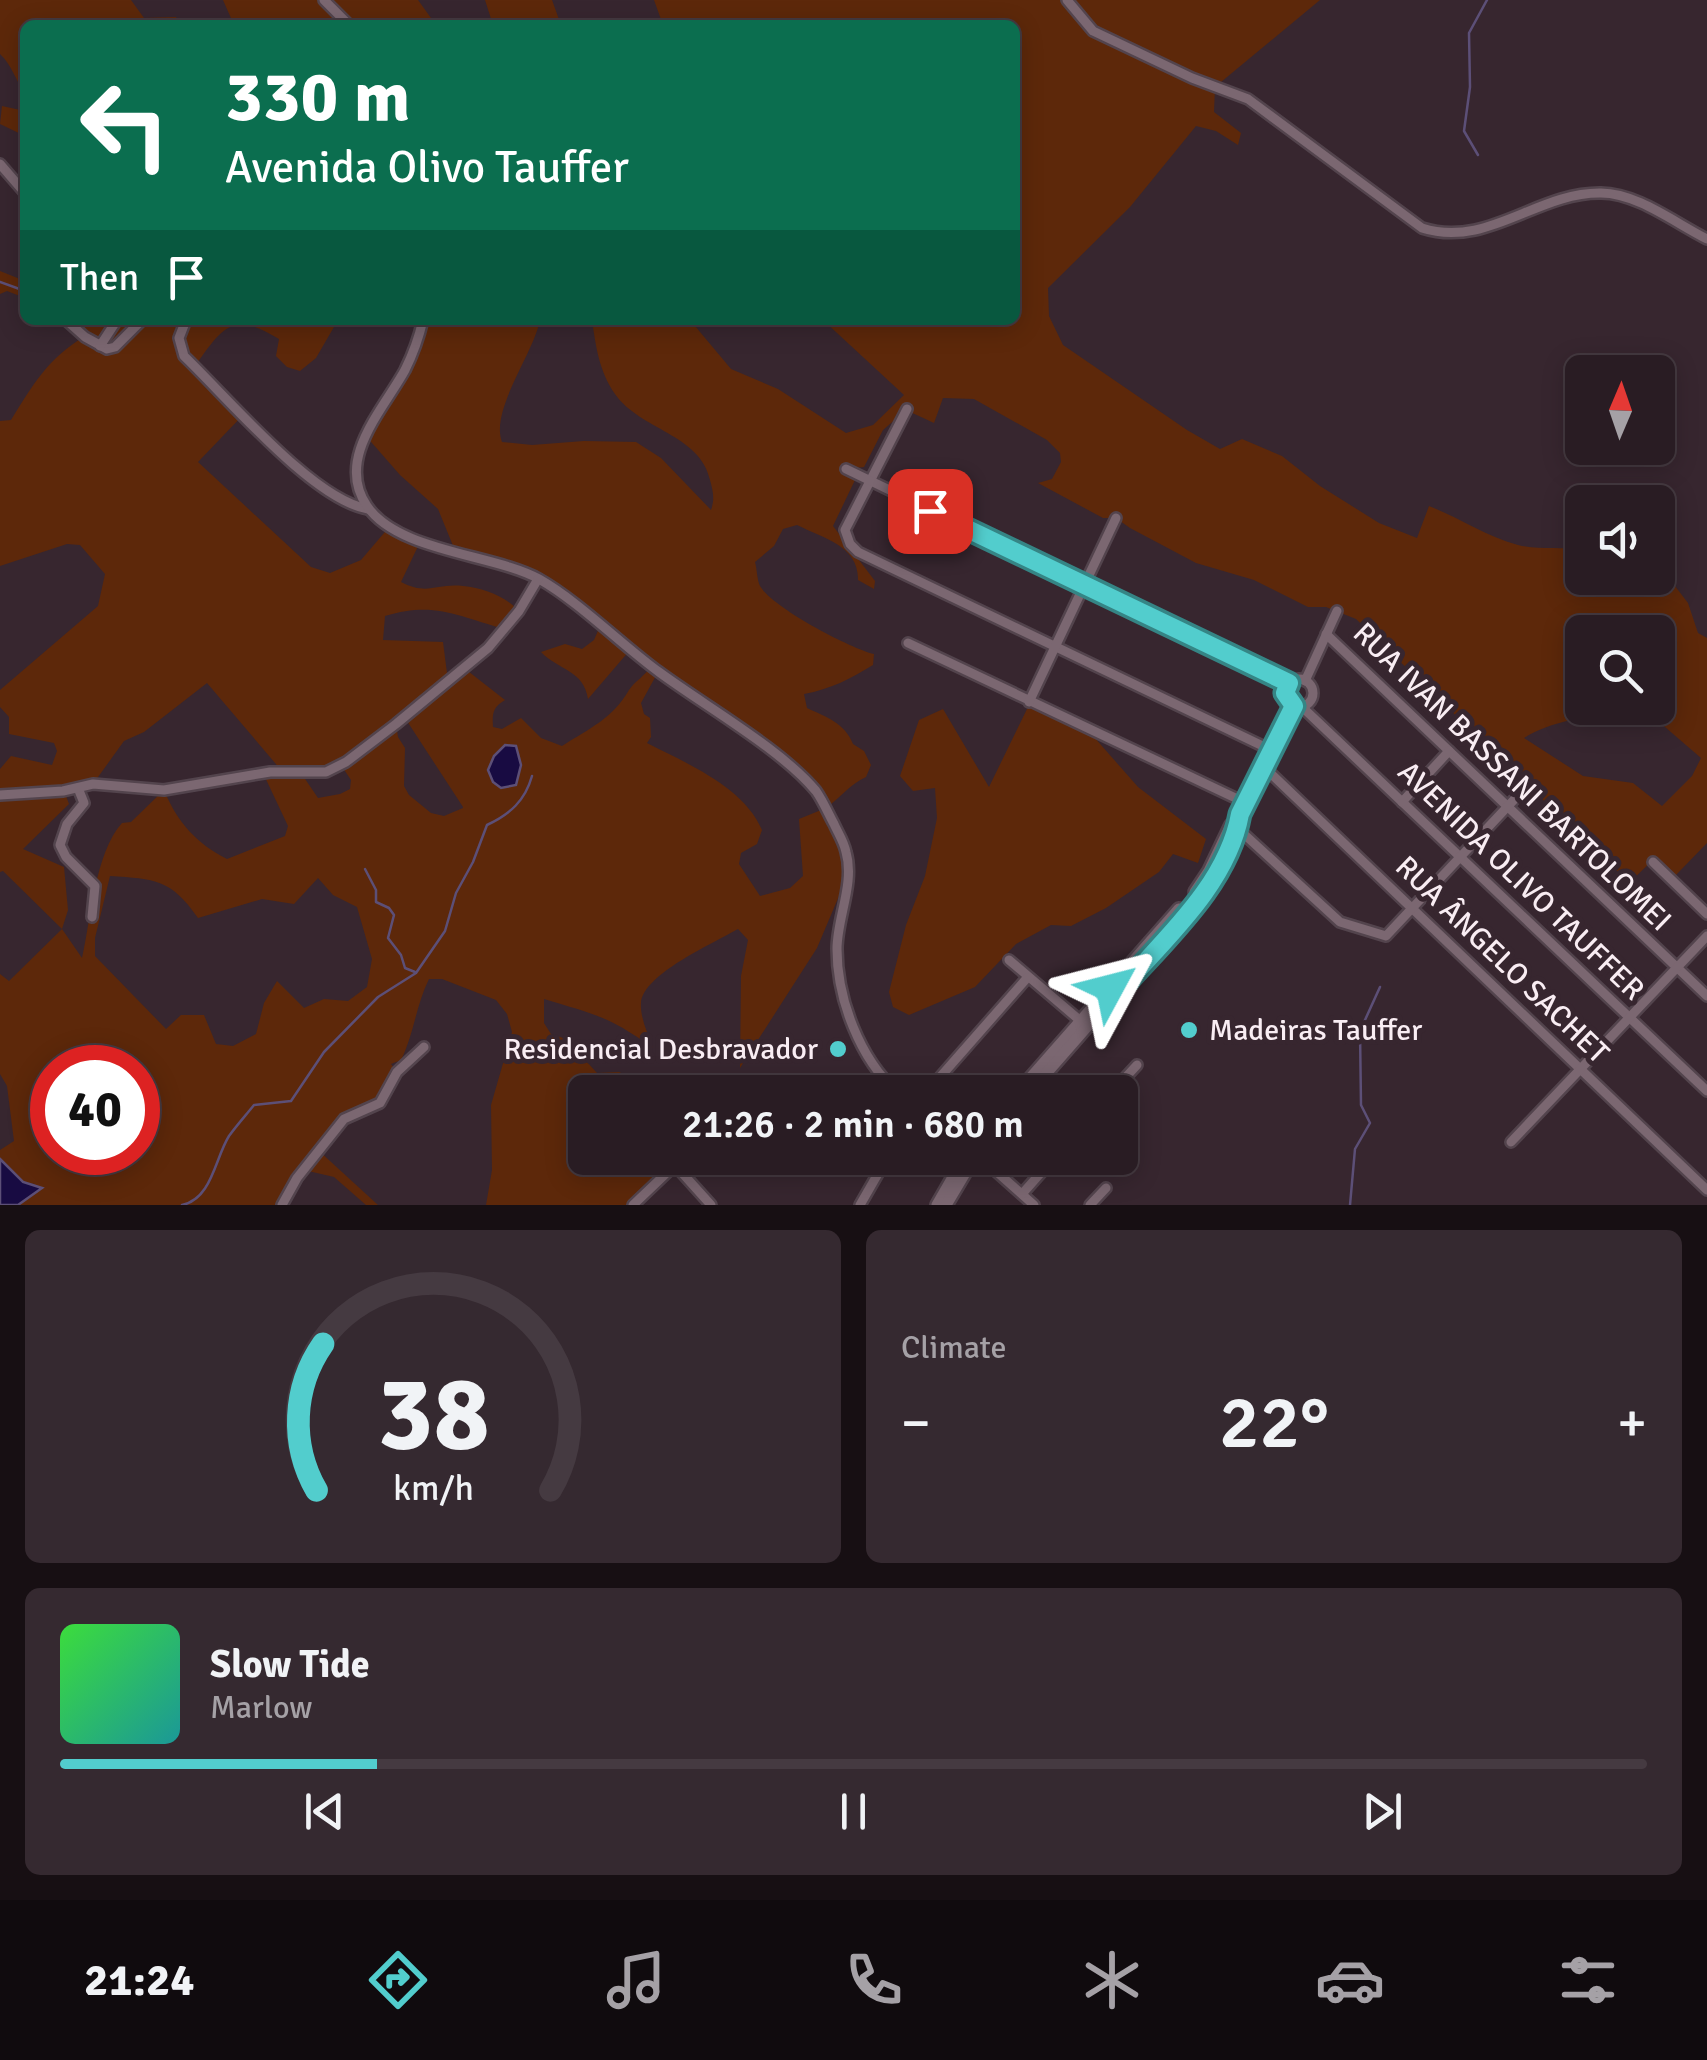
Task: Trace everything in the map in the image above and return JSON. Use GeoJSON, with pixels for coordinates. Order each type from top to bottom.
{"type":"FeatureCollection","features":[{"type":"Feature","properties":{"kind":"street"},"geometry":{"type":"LineString","coordinates":[[324,0],[344,20]]}},
{"type":"Feature","properties":{"kind":"street"},"geometry":{"type":"LineString","coordinates":[[1067,0],[1093,31],[1192,78],[1248,99],[1422,228],[1442,235],[1464,235],[1574,195],[1604,192],[1635,201],[1707,239]]}},
{"type":"Feature","properties":{"kind":"street"},"geometry":{"type":"LineString","coordinates":[[0,164],[20,186]]}},
{"type":"Feature","properties":{"kind":"street"},"geometry":{"type":"LineString","coordinates":[[73,325],[100,346],[116,347],[137,325]]}},
{"type":"Feature","properties":{"kind":"street"},"geometry":{"type":"LineString","coordinates":[[100,346],[115,325]]}},
{"type":"Feature","properties":{"kind":"street"},"geometry":{"type":"LineString","coordinates":[[184,325],[179,338],[184,356],[317,486],[351,506],[368,510],[420,542],[538,579],[774,755],[817,792],[847,852],[848,878],[837,949],[842,987],[853,1024],[881,1075]]}},
{"type":"Feature","properties":{"kind":"street"},"geometry":{"type":"LineString","coordinates":[[368,510],[358,490],[360,446],[405,369],[421,325]]}},
{"type":"Feature","properties":{"kind":"street"},"geometry":{"type":"LineString","coordinates":[[907,410],[845,530],[854,548],[1271,750]]}},
{"type":"Feature","properties":{"kind":"street"},"geometry":{"type":"LineString","coordinates":[[846,469],[1289,683]]}},
{"type":"Feature","properties":{"kind":"street"},"geometry":{"type":"LineString","coordinates":[[1029,702],[1116,518]]}},
{"type":"Feature","properties":{"kind":"street"},"geometry":{"type":"LineString","coordinates":[[0,794],[93,784],[164,790],[270,772],[326,772],[346,762],[396,724],[488,648],[518,612],[538,579]]}},
{"type":"Feature","properties":{"kind":"street"},"geometry":{"type":"LineString","coordinates":[[1043,1075],[1202,884],[1271,750],[1297,706],[1312,695],[1305,680],[1337,611]]}},
{"type":"Feature","properties":{"kind":"street","name":"RUA IVAN BASSANI BARTOLOMEI"},"geometry":{"type":"LineString","coordinates":[[1326,634],[1707,996]]}},
{"type":"Feature","properties":{"kind":"street"},"geometry":{"type":"LineString","coordinates":[[908,643],[1029,702],[1239,817],[1340,922],[1386,936],[1524,789]]}},
{"type":"Feature","properties":{"kind":"street"},"geometry":{"type":"LineString","coordinates":[[1297,706],[1285,693],[1289,683],[1305,680]]}},
{"type":"Feature","properties":{"kind":"street","name":"AVENIDA OLIVO TAUFFER"},"geometry":{"type":"LineString","coordinates":[[1297,706],[1707,1091]]}},
{"type":"Feature","properties":{"kind":"street"},"geometry":{"type":"LineString","coordinates":[[1402,802],[1449,751]]}},
{"type":"Feature","properties":{"kind":"street","name":"RUA ÂNGELO SACHET"},"geometry":{"type":"LineString","coordinates":[[1264,766],[1707,1190]]}},
{"type":"Feature","properties":{"kind":"street"},"geometry":{"type":"LineString","coordinates":[[78,788],[84,804],[66,824],[60,845],[66,857],[95,886],[92,917]]}},
{"type":"Feature","properties":{"kind":"street"},"geometry":{"type":"LineString","coordinates":[[1652,862],[1707,914]]}},
{"type":"Feature","properties":{"kind":"street"},"geometry":{"type":"LineString","coordinates":[[1511,1142],[1707,936]]}},
{"type":"Feature","properties":{"kind":"street"},"geometry":{"type":"LineString","coordinates":[[1009,960],[1085,1024]]}},
{"type":"Feature","properties":{"kind":"street"},"geometry":{"type":"LineString","coordinates":[[942,1075],[1027,978]]}},
{"type":"Feature","properties":{"kind":"street"},"geometry":{"type":"LineString","coordinates":[[1035,1075],[1069,1042]]}},
{"type":"Feature","properties":{"kind":"street"},"geometry":{"type":"LineString","coordinates":[[282,1205],[297,1178],[344,1119],[380,1104],[397,1072],[424,1047]]}},
{"type":"Feature","properties":{"kind":"street"},"geometry":{"type":"LineString","coordinates":[[1127,1075],[1136,1064]]}},
{"type":"Feature","properties":{"kind":"street"},"geometry":{"type":"LineString","coordinates":[[633,1205],[675,1166],[712,1205]]}},
{"type":"Feature","properties":{"kind":"street"},"geometry":{"type":"LineString","coordinates":[[860,1205],[877,1175]]}},
{"type":"Feature","properties":{"kind":"street"},"geometry":{"type":"LineString","coordinates":[[943,1204],[956,1175]]}},
{"type":"Feature","properties":{"kind":"street"},"geometry":{"type":"LineString","coordinates":[[943,1204],[964,1175]]}},
{"type":"Feature","properties":{"kind":"street"},"geometry":{"type":"LineString","coordinates":[[998,1175],[1034,1205]]}},
{"type":"Feature","properties":{"kind":"street"},"geometry":{"type":"LineString","coordinates":[[1022,1194],[1039,1175]]}},
{"type":"Feature","properties":{"kind":"street"},"geometry":{"type":"LineString","coordinates":[[1090,1205],[1106,1188]]}},
{"type":"Feature","properties":{"kind":"shaded area"},"geometry":{"type":"Polygon","coordinates":[[[0,0],[131,0],[144,18],[178,20],[20,20],[20,84],[0,54],[0,0]]]}},
{"type":"Feature","properties":{"kind":"shaded area"},"geometry":{"type":"Polygon","coordinates":[[[223,0],[418,0],[432,20],[232,20],[223,0]]]}},
{"type":"Feature","properties":{"kind":"shaded area"},"geometry":{"type":"Polygon","coordinates":[[[485,0],[552,0],[559,20],[491,20],[485,0]]]}},
{"type":"Feature","properties":{"kind":"shaded area"},"geometry":{"type":"Polygon","coordinates":[[[654,0],[1320,0],[1215,87],[1214,112],[1241,133],[1238,145],[1216,131],[1196,126],[1130,207],[1048,288],[1049,316],[1063,345],[1187,430],[1220,449],[1242,439],[1282,456],[1320,486],[1379,523],[1417,538],[1429,506],[1518,545],[1565,548],[1565,595],[1675,595],[1675,586],[1688,603],[1698,633],[1707,638],[1707,843],[1675,876],[1655,858],[1629,883],[1356,619],[1326,607],[1308,607],[1254,580],[1196,563],[1116,518],[1103,518],[1038,483],[1052,479],[1061,462],[1060,453],[1047,440],[974,399],[943,398],[934,423],[906,410],[883,430],[864,467],[839,470],[855,480],[833,526],[875,581],[874,589],[858,580],[857,568],[846,551],[797,525],[783,529],[774,546],[755,562],[760,586],[780,605],[831,636],[874,654],[873,665],[865,670],[804,694],[807,708],[840,726],[853,744],[864,751],[871,765],[866,777],[826,808],[847,852],[847,877],[817,948],[740,1068],[741,976],[748,940],[738,929],[681,960],[645,992],[642,1014],[653,1048],[612,1022],[544,999],[544,1023],[551,1034],[566,1039],[597,1073],[626,1075],[568,1075],[568,1175],[661,1175],[630,1205],[486,1205],[492,1170],[491,1105],[512,1032],[507,1014],[496,1000],[442,979],[429,979],[401,1060],[391,1064],[397,1072],[380,1103],[344,1119],[318,1150],[378,1205],[366,1205],[334,1177],[304,1170],[282,1205],[18,1205],[35,1184],[23,1182],[0,1159],[0,1150],[14,1141],[7,1086],[0,1074],[0,974],[9,981],[62,929],[0,872],[0,769],[11,756],[52,765],[57,751],[54,743],[9,734],[9,717],[0,707],[0,690],[98,606],[105,574],[80,545],[67,544],[0,566],[0,421],[11,420],[51,363],[84,337],[71,325],[239,325],[221,333],[195,366],[244,414],[198,462],[311,567],[330,573],[361,560],[390,526],[420,542],[401,582],[425,589],[479,589],[513,606],[519,611],[504,629],[432,610],[385,616],[383,640],[443,642],[448,681],[464,668],[505,700],[494,711],[493,727],[502,729],[521,718],[541,738],[562,746],[608,716],[651,666],[630,650],[588,699],[576,676],[541,652],[565,644],[582,649],[594,640],[600,626],[538,579],[456,553],[438,509],[400,475],[365,435],[405,369],[421,325],[539,325],[502,414],[502,442],[636,442],[661,458],[711,510],[710,480],[694,452],[639,416],[615,394],[602,368],[593,325],[694,325],[731,369],[778,389],[846,433],[873,425],[904,395],[828,325],[1020,325],[1020,20],[661,20],[654,0]],[[658,672],[641,703],[644,714],[650,718],[651,737],[647,743],[712,778],[742,801],[753,815],[762,830],[757,844],[741,853],[739,864],[760,896],[790,888],[803,876],[799,819],[826,808],[798,773],[658,672]],[[207,683],[144,732],[124,741],[93,784],[64,791],[69,804],[23,849],[64,867],[68,910],[62,929],[82,958],[95,887],[113,836],[122,823],[131,822],[164,790],[189,831],[227,859],[285,836],[288,826],[263,773],[281,770],[207,683]],[[405,718],[396,724],[405,748],[404,786],[409,795],[431,813],[444,816],[463,808],[405,718]],[[341,765],[301,773],[318,798],[340,794],[350,789],[351,780],[341,765]],[[110,876],[95,938],[95,956],[166,1029],[181,1015],[204,1015],[216,1044],[233,1046],[256,1034],[264,1003],[277,981],[304,1008],[324,999],[348,1001],[367,987],[372,959],[357,907],[333,895],[318,878],[294,904],[262,899],[198,918],[170,888],[139,878],[110,876]]]}},
{"type":"Feature","properties":{"kind":"shaded area"},"geometry":{"type":"Polygon","coordinates":[[[2,106],[20,110],[20,134],[0,124],[2,106]]]}},
{"type":"Feature","properties":{"kind":"shaded area"},"geometry":{"type":"Polygon","coordinates":[[[0,271],[20,279],[20,296],[7,291],[0,294],[0,271]]]}},
{"type":"Feature","properties":{"kind":"shaded area"},"geometry":{"type":"Polygon","coordinates":[[[239,325],[335,325],[316,358],[300,371],[287,367],[276,356],[279,339],[263,330],[239,325]]]}},
{"type":"Feature","properties":{"kind":"shaded area"},"geometry":{"type":"Polygon","coordinates":[[[1028,707],[1094,737],[1138,787],[1206,839],[1198,863],[1173,854],[1159,872],[1106,908],[1071,926],[1051,925],[1016,944],[975,987],[909,1015],[893,1007],[889,992],[906,925],[925,876],[937,818],[935,788],[913,791],[900,776],[919,720],[943,709],[989,787],[1028,707]]]}},
{"type":"Feature","properties":{"kind":"shaded area"},"geometry":{"type":"Polygon","coordinates":[[[505,745],[516,746],[521,765],[516,785],[501,788],[488,770],[505,745]]]}},
{"type":"Feature","properties":{"kind":"shaded area"},"geometry":{"type":"Polygon","coordinates":[[[0,1159],[23,1182],[42,1188],[18,1205],[0,1205],[0,1159]]]}},
{"type":"Feature","properties":{"kind":"waterway"},"geometry":{"type":"LineString","coordinates":[[1478,155],[1464,131],[1470,87],[1469,33],[1487,0]]}},
{"type":"Feature","properties":{"kind":"waterway"},"geometry":{"type":"LineString","coordinates":[[0,282],[20,289]]}},
{"type":"Feature","properties":{"kind":"waterway"},"geometry":{"type":"LineString","coordinates":[[182,1205],[200,1195],[229,1136],[254,1105],[291,1101],[324,1052],[378,997],[416,973],[445,931],[456,893],[487,825],[516,806],[532,776]]}},
{"type":"Feature","properties":{"kind":"waterway"},"geometry":{"type":"LineString","coordinates":[[365,869],[376,890],[376,902],[394,915],[388,938],[405,968],[415,972]]}},
{"type":"Feature","properties":{"kind":"waterway"},"geometry":{"type":"LineString","coordinates":[[1350,1205],[1355,1149],[1370,1123],[1361,1105],[1360,1031],[1380,987]]}},
{"type":"Feature","properties":{"kind":"place","name":"Madeiras Tauffer"},"geometry":{"type":"Point","coordinates":[1189,1030]}},
{"type":"Feature","properties":{"kind":"place","name":"Residencial Desbravador"},"geometry":{"type":"Point","coordinates":[838,1049]}},
{"type":"Feature","properties":{"kind":"route"},"geometry":{"type":"LineString","coordinates":[[930,511],[1289,683],[1286,698],[1294,706],[1240,814],[1238,828],[1217,875],[1116,994],[1110,988]]}}]}
